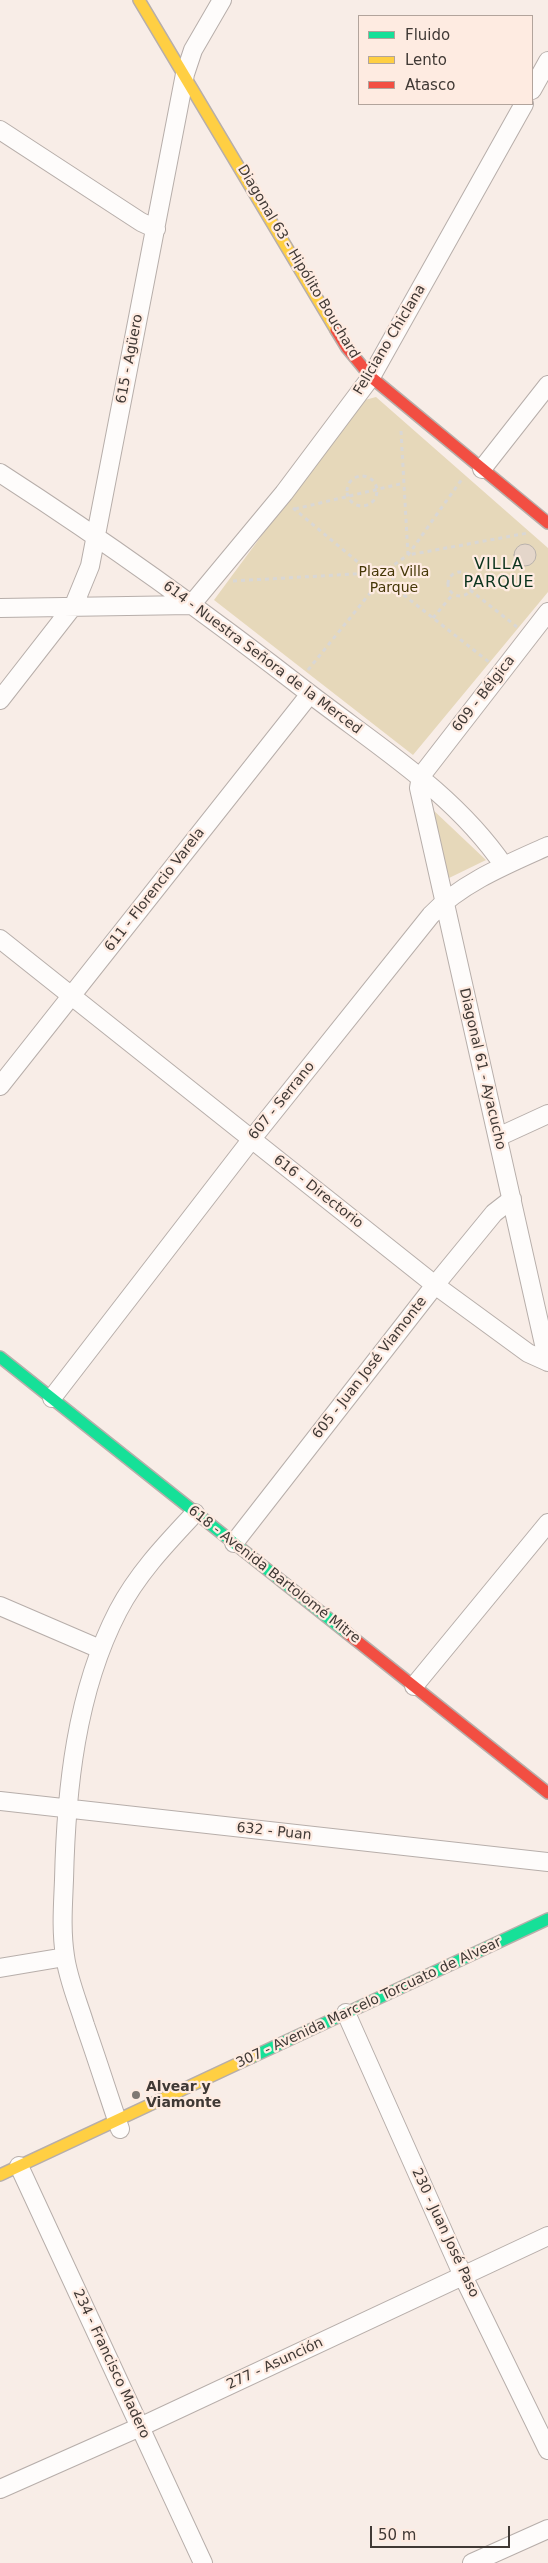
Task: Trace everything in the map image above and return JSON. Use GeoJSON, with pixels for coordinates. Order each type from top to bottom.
{"type":"FeatureCollection","features":[{"type":"Feature","properties":{"kind":"main road","name":"Diagonal 63 - Hipólito Bouchard"},"geometry":{"type":"LineString","coordinates":[[140,0],[347,348],[371,377],[400,403],[548,523]]}},
{"type":"Feature","properties":{"kind":"main road","name":"618 - Avenida Bartolomé Mitre"},"geometry":{"type":"LineString","coordinates":[[0,1357],[548,1793]]}},
{"type":"Feature","properties":{"kind":"main road","name":"307 - Avenida Marcelo Torcuato de Alvear"},"geometry":{"type":"LineString","coordinates":[[0,2175],[23,2175],[350,2023],[548,1920]]}},
{"type":"Feature","properties":{"kind":"street","name":"615 - Agüero"},"geometry":{"type":"LineString","coordinates":[[0,700],[74,606],[90,566],[185,74],[193,50],[222,0]]}},
{"type":"Feature","properties":{"kind":"street"},"geometry":{"type":"LineString","coordinates":[[533,88],[548,61]]}},
{"type":"Feature","properties":{"kind":"street","name":"Feliciano Chiclana"},"geometry":{"type":"LineString","coordinates":[[191,604],[280,498],[371,377],[523,105]]}},
{"type":"Feature","properties":{"kind":"street"},"geometry":{"type":"LineString","coordinates":[[0,130],[141,222],[156,228]]}},
{"type":"Feature","properties":{"kind":"street"},"geometry":{"type":"LineString","coordinates":[[478,466],[548,385]]}},
{"type":"Feature","properties":{"kind":"street","name":"614 - Nuestra Señora de la Merced"},"geometry":{"type":"LineString","coordinates":[[0,473],[95,535],[191,604],[421,776],[491,847],[504,866]]}},
{"type":"Feature","properties":{"kind":"street"},"geometry":{"type":"LineString","coordinates":[[0,608],[191,604]]}},
{"type":"Feature","properties":{"kind":"street","name":"609 - Bélgica"},"geometry":{"type":"LineString","coordinates":[[421,776],[548,612]]}},
{"type":"Feature","properties":{"kind":"street","name":"611 - Florencio Varela"},"geometry":{"type":"LineString","coordinates":[[0,1086],[72,996],[304,689]]}},
{"type":"Feature","properties":{"kind":"street","name":"Diagonal 61 - Ayacucho"},"geometry":{"type":"LineString","coordinates":[[421,776],[419,788],[443,902],[548,1362]]}},
{"type":"Feature","properties":{"kind":"street","name":"607 - Serrano"},"geometry":{"type":"LineString","coordinates":[[52,1398],[251,1140],[443,902],[504,866],[548,846]]}},
{"type":"Feature","properties":{"kind":"street","name":"616 - Directorio"},"geometry":{"type":"LineString","coordinates":[[0,939],[436,1285],[528,1353],[548,1362]]}},
{"type":"Feature","properties":{"kind":"street"},"geometry":{"type":"LineString","coordinates":[[498,1137],[548,1114]]}},
{"type":"Feature","properties":{"kind":"street","name":"605 - Juan José Viamonte"},"geometry":{"type":"LineString","coordinates":[[234,1543],[494,1213],[501,1205],[512,1199]]}},
{"type":"Feature","properties":{"kind":"street"},"geometry":{"type":"LineString","coordinates":[[121,2129],[65,1958],[63,1933],[68,1809],[78,1735],[100,1649],[119,1610],[143,1570],[195,1513]]}},
{"type":"Feature","properties":{"kind":"street"},"geometry":{"type":"LineString","coordinates":[[414,1686],[548,1523]]}},
{"type":"Feature","properties":{"kind":"street"},"geometry":{"type":"LineString","coordinates":[[0,1606],[100,1649]]}},
{"type":"Feature","properties":{"kind":"street","name":"632 - Puan"},"geometry":{"type":"LineString","coordinates":[[0,1801],[548,1862]]}},
{"type":"Feature","properties":{"kind":"street"},"geometry":{"type":"LineString","coordinates":[[0,1968],[65,1958]]}},
{"type":"Feature","properties":{"kind":"street","name":"230 - Juan José Paso"},"geometry":{"type":"LineString","coordinates":[[350,2023],[463,2276],[548,2450]]}},
{"type":"Feature","properties":{"kind":"street","name":"234 - Francisco Madero"},"geometry":{"type":"LineString","coordinates":[[23,2175],[203,2563]]}},
{"type":"Feature","properties":{"kind":"street","name":"277 - Asunción"},"geometry":{"type":"LineString","coordinates":[[0,2489],[140,2427],[548,2236]]}},
{"type":"Feature","properties":{"kind":"street"},"geometry":{"type":"LineString","coordinates":[[472,2563],[548,2529]]}},
{"type":"Feature","properties":{"kind":"path"},"geometry":{"type":"LineString","coordinates":[[400,403],[408,555]]}},
{"type":"Feature","properties":{"kind":"path"},"geometry":{"type":"LineString","coordinates":[[388,569],[394,578],[391,585],[381,590],[374,587],[371,580],[372,573],[377,568],[388,569],[408,555],[478,466]]}},
{"type":"Feature","properties":{"kind":"path"},"geometry":{"type":"LineString","coordinates":[[358,476],[372,479],[377,488],[372,502],[363,506],[354,503],[348,495],[350,481],[358,476]]}},
{"type":"Feature","properties":{"kind":"path"},"geometry":{"type":"LineString","coordinates":[[294,509],[404,482]]}},
{"type":"Feature","properties":{"kind":"path"},"geometry":{"type":"LineString","coordinates":[[280,498],[372,573]]}},
{"type":"Feature","properties":{"kind":"path"},"geometry":{"type":"LineString","coordinates":[[408,555],[529,533]]}},
{"type":"Feature","properties":{"kind":"path"},"geometry":{"type":"LineString","coordinates":[[458,572],[468,575],[472,582],[470,590],[460,596],[453,594],[448,587],[448,579],[458,572]]}},
{"type":"Feature","properties":{"kind":"path"},"geometry":{"type":"LineString","coordinates":[[208,583],[372,573]]}},
{"type":"Feature","properties":{"kind":"path"},"geometry":{"type":"LineString","coordinates":[[391,585],[501,672]]}},
{"type":"Feature","properties":{"kind":"path"},"geometry":{"type":"LineString","coordinates":[[304,689],[374,587]]}},
{"type":"Feature","properties":{"kind":"path"},"geometry":{"type":"LineString","coordinates":[[470,590],[528,636]]}},
{"type":"Feature","properties":{"kind":"path"},"geometry":{"type":"LineString","coordinates":[[433,618],[453,594]]}},
{"type":"Feature","properties":{"kind":"green space","name":"Plaza Villa Parque"},"geometry":{"type":"Polygon","coordinates":[[[376,397],[548,548],[548,592],[413,755],[214,600],[361,401],[376,397]]]}},
{"type":"Feature","properties":{"kind":"green space"},"geometry":{"type":"Polygon","coordinates":[[[431,808],[486,860],[447,879],[431,808]]]}},
{"type":"Feature","properties":{"kind":"building"},"geometry":{"type":"Polygon","coordinates":[[[525,544],[535,551],[536,555],[529,565],[525,566],[515,559],[514,555],[521,545],[525,544]]]}},
{"type":"Feature","properties":{"kind":"traffic: fast"},"geometry":{"type":"LineString","coordinates":[[0,1357],[347,1633]]}},
{"type":"Feature","properties":{"kind":"traffic: fast"},"geometry":{"type":"LineString","coordinates":[[252,2057],[548,1919]]}},
{"type":"Feature","properties":{"kind":"traffic: slow"},"geometry":{"type":"LineString","coordinates":[[139,0],[336,330]]}},
{"type":"Feature","properties":{"kind":"traffic: slow"},"geometry":{"type":"LineString","coordinates":[[0,2175],[252,2057]]}},
{"type":"Feature","properties":{"kind":"traffic: jam"},"geometry":{"type":"LineString","coordinates":[[336,330],[347,348],[371,377],[548,523]]}},
{"type":"Feature","properties":{"kind":"traffic: jam"},"geometry":{"type":"LineString","coordinates":[[347,1633],[548,1793]]}},
{"type":"Feature","properties":{"kind":"place","name":"Alvear y Viamonte"},"geometry":{"type":"Point","coordinates":[136,2095]}},
{"type":"Feature","properties":{"kind":"district","name":"VILLA PARQUE"},"geometry":{"type":"Point","coordinates":[499,574]}}]}
